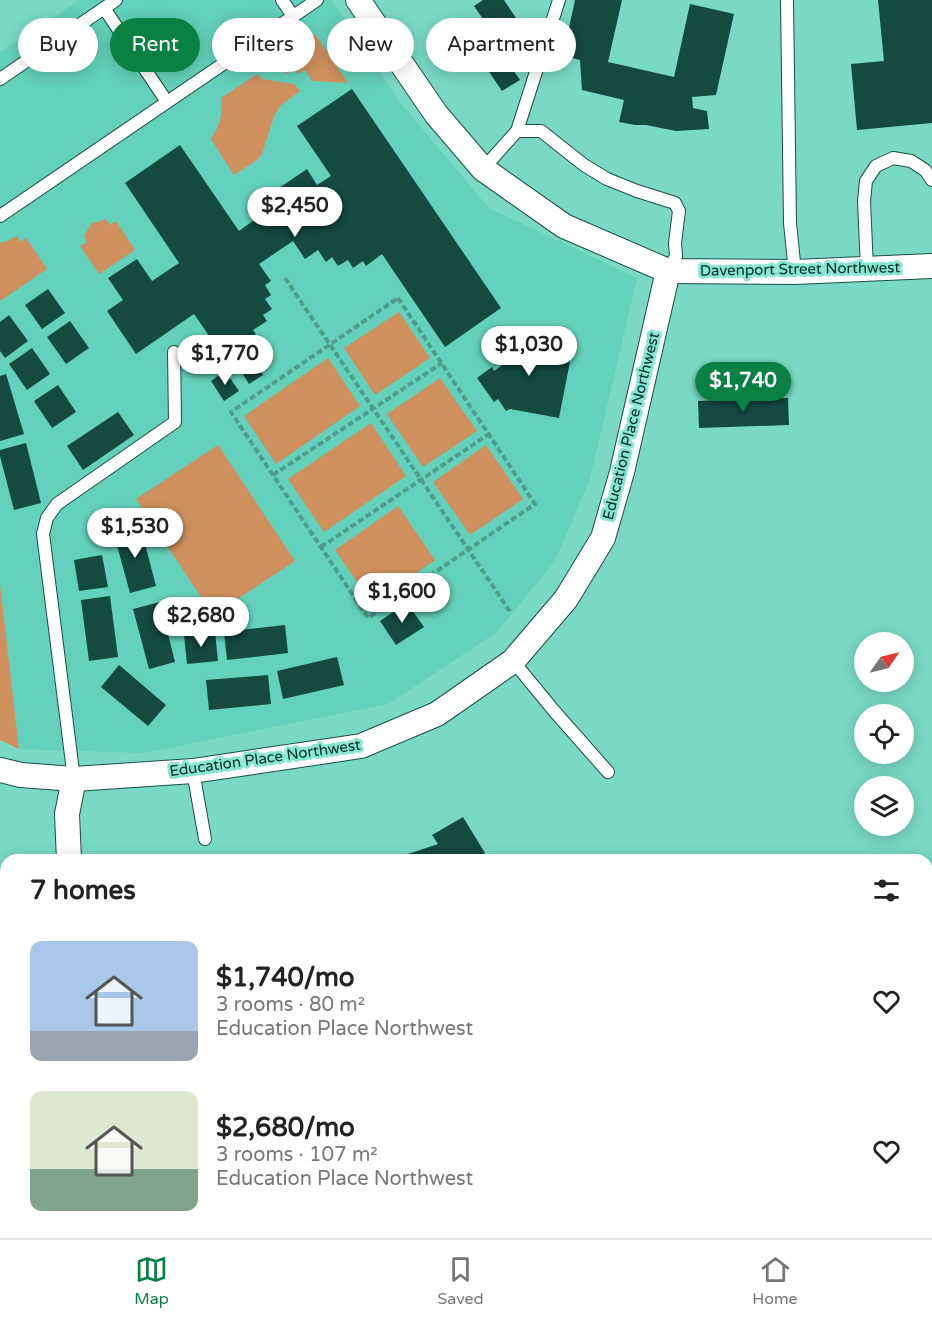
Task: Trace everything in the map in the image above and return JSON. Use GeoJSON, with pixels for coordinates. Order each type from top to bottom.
{"type":"FeatureCollection","features":[{"type":"Feature","properties":{"kind":"street"},"geometry":{"type":"LineString","coordinates":[[370,4],[436,114],[483,168],[564,226],[668,271]]}},
{"type":"Feature","properties":{"kind":"street","name":"Davenport Street Northwest"},"geometry":{"type":"LineString","coordinates":[[668,271],[795,272],[932,266]]}},
{"type":"Feature","properties":{"kind":"street","name":"Education Place Northwest"},"geometry":{"type":"LineString","coordinates":[[0,770],[21,775],[74,779],[193,771],[361,746],[438,714],[513,661],[566,599],[603,538],[622,472],[668,271]]}},
{"type":"Feature","properties":{"kind":"street"},"geometry":{"type":"LineString","coordinates":[[69,854],[67,814],[74,779]]}},
{"type":"Feature","properties":{"kind":"lane"},"geometry":{"type":"LineString","coordinates":[[0,79],[116,0]]}},
{"type":"Feature","properties":{"kind":"lane"},"geometry":{"type":"LineString","coordinates":[[282,0],[293,16]]}},
{"type":"Feature","properties":{"kind":"lane"},"geometry":{"type":"LineString","coordinates":[[0,216],[317,0]]}},
{"type":"Feature","properties":{"kind":"lane"},"geometry":{"type":"LineString","coordinates":[[483,168],[517,131],[559,0]]}},
{"type":"Feature","properties":{"kind":"lane"},"geometry":{"type":"LineString","coordinates":[[787,0],[790,223],[795,272]]}},
{"type":"Feature","properties":{"kind":"lane"},"geometry":{"type":"LineString","coordinates":[[104,8],[167,102]]}},
{"type":"Feature","properties":{"kind":"lane"},"geometry":{"type":"LineString","coordinates":[[517,131],[541,132],[584,165],[607,179],[675,203],[680,211],[675,243],[676,256],[668,271]]}},
{"type":"Feature","properties":{"kind":"lane"},"geometry":{"type":"LineString","coordinates":[[867,269],[865,191],[866,181],[876,165],[893,158],[911,161],[926,170],[932,180]]}},
{"type":"Feature","properties":{"kind":"lane"},"geometry":{"type":"LineString","coordinates":[[74,779],[43,534],[46,518],[57,504],[175,422],[174,352]]}},
{"type":"Feature","properties":{"kind":"lane"},"geometry":{"type":"LineString","coordinates":[[513,661],[608,771]]}},
{"type":"Feature","properties":{"kind":"lane"},"geometry":{"type":"LineString","coordinates":[[193,771],[204,839]]}},
{"type":"Feature","properties":{"kind":"path"},"geometry":{"type":"LineString","coordinates":[[285,278],[511,613]]}},
{"type":"Feature","properties":{"kind":"path"},"geometry":{"type":"LineString","coordinates":[[398,298],[442,363],[535,504],[368,618],[231,412],[398,298]]}},
{"type":"Feature","properties":{"kind":"path"},"geometry":{"type":"LineString","coordinates":[[273,474],[442,363]]}},
{"type":"Feature","properties":{"kind":"path"},"geometry":{"type":"LineString","coordinates":[[321,547],[489,434]]}},
{"type":"Feature","properties":{"kind":"shaded area"},"geometry":{"type":"Polygon","coordinates":[[[80,0],[332,0],[344,18],[327,18],[327,72],[380,72],[399,101],[489,208],[637,278],[590,479],[555,561],[497,632],[388,704],[145,753],[19,749],[0,584],[0,52],[18,40],[18,72],[98,72],[98,18],[52,18],[80,0]]]}},
{"type":"Feature","properties":{"kind":"shaded area"},"geometry":{"type":"Polygon","coordinates":[[[315,34],[327,52],[327,72],[341,72],[348,83],[312,81],[306,72],[315,72],[315,34]]]}},
{"type":"Feature","properties":{"kind":"shaded area"},"geometry":{"type":"Polygon","coordinates":[[[257,74],[262,79],[294,84],[300,91],[280,106],[274,116],[262,154],[257,160],[234,175],[211,139],[220,120],[221,98],[257,74]]]}},
{"type":"Feature","properties":{"kind":"shaded area"},"geometry":{"type":"Polygon","coordinates":[[[106,219],[110,225],[116,221],[135,250],[99,274],[80,246],[87,242],[84,236],[91,224],[106,219]]]}},
{"type":"Feature","properties":{"kind":"shaded area"},"geometry":{"type":"Polygon","coordinates":[[[17,236],[21,242],[26,238],[47,269],[0,301],[0,243],[17,236]]]}},
{"type":"Feature","properties":{"kind":"shaded area"},"geometry":{"type":"Polygon","coordinates":[[[399,312],[430,358],[375,395],[344,348],[399,312]]]}},
{"type":"Feature","properties":{"kind":"shaded area"},"geometry":{"type":"Polygon","coordinates":[[[328,358],[360,406],[276,464],[244,416],[328,358]]]}},
{"type":"Feature","properties":{"kind":"shaded area"},"geometry":{"type":"Polygon","coordinates":[[[440,378],[477,431],[423,467],[387,414],[440,378]]]}},
{"type":"Feature","properties":{"kind":"shaded area"},"geometry":{"type":"Polygon","coordinates":[[[371,423],[406,476],[324,532],[288,479],[371,423]]]}},
{"type":"Feature","properties":{"kind":"shaded area"},"geometry":{"type":"Polygon","coordinates":[[[218,445],[295,561],[213,615],[136,499],[218,445]]]}},
{"type":"Feature","properties":{"kind":"shaded area"},"geometry":{"type":"Polygon","coordinates":[[[486,445],[523,499],[470,535],[433,482],[486,445]]]}},
{"type":"Feature","properties":{"kind":"shaded area"},"geometry":{"type":"Polygon","coordinates":[[[398,506],[435,560],[372,604],[335,550],[398,506]]]}},
{"type":"Feature","properties":{"kind":"shaded area"},"geometry":{"type":"Polygon","coordinates":[[[0,584],[19,749],[0,740],[0,584]]]}},
{"type":"Feature","properties":{"kind":"building"},"geometry":{"type":"Polygon","coordinates":[[[483,0],[504,0],[516,18],[482,18],[474,6],[483,0]]]}},
{"type":"Feature","properties":{"kind":"building"},"geometry":{"type":"Polygon","coordinates":[[[575,0],[622,0],[608,62],[674,77],[690,4],[734,14],[716,95],[692,97],[693,108],[707,111],[709,129],[676,131],[619,122],[624,100],[582,90],[580,60],[576,59],[576,18],[571,18],[575,0]]]}},
{"type":"Feature","properties":{"kind":"building"},"geometry":{"type":"Polygon","coordinates":[[[878,0],[932,0],[932,123],[857,130],[851,64],[884,61],[878,0]]]}},
{"type":"Feature","properties":{"kind":"building"},"geometry":{"type":"Polygon","coordinates":[[[489,72],[515,72],[520,80],[502,91],[489,72]]]}},
{"type":"Feature","properties":{"kind":"building"},"geometry":{"type":"Polygon","coordinates":[[[352,89],[501,308],[445,347],[382,254],[366,266],[363,261],[353,268],[348,260],[338,266],[332,257],[326,262],[318,250],[305,259],[293,241],[259,264],[271,281],[265,285],[271,295],[265,299],[272,309],[263,315],[267,321],[253,330],[256,334],[223,356],[194,314],[136,354],[107,311],[123,300],[108,278],[137,259],[152,281],[179,263],[125,183],[180,145],[239,231],[258,217],[251,207],[307,169],[317,185],[331,176],[297,126],[352,89]]]}},
{"type":"Feature","properties":{"kind":"building"},"geometry":{"type":"Polygon","coordinates":[[[48,289],[65,313],[42,329],[25,305],[48,289]]]}},
{"type":"Feature","properties":{"kind":"building"},"geometry":{"type":"Polygon","coordinates":[[[9,315],[28,341],[5,358],[0,351],[0,322],[9,315]]]}},
{"type":"Feature","properties":{"kind":"building"},"geometry":{"type":"Polygon","coordinates":[[[70,321],[89,348],[66,364],[47,337],[70,321]]]}},
{"type":"Feature","properties":{"kind":"building"},"geometry":{"type":"Polygon","coordinates":[[[518,334],[523,341],[572,351],[559,418],[510,409],[506,411],[498,399],[494,402],[477,378],[492,367],[494,371],[502,365],[493,351],[518,334]]]}},
{"type":"Feature","properties":{"kind":"building"},"geometry":{"type":"Polygon","coordinates":[[[32,348],[50,374],[27,390],[9,364],[32,348]]]}},
{"type":"Feature","properties":{"kind":"building"},"geometry":{"type":"Polygon","coordinates":[[[249,353],[263,375],[249,384],[235,362],[249,353]]]}},
{"type":"Feature","properties":{"kind":"building"},"geometry":{"type":"Polygon","coordinates":[[[225,371],[239,391],[224,401],[211,381],[225,371]]]}},
{"type":"Feature","properties":{"kind":"building"},"geometry":{"type":"Polygon","coordinates":[[[6,374],[24,434],[0,441],[0,376],[6,374]]]}},
{"type":"Feature","properties":{"kind":"building"},"geometry":{"type":"Polygon","coordinates":[[[58,385],[76,412],[52,428],[34,401],[58,385]]]}},
{"type":"Feature","properties":{"kind":"building"},"geometry":{"type":"Polygon","coordinates":[[[788,398],[789,425],[699,428],[698,401],[788,398]]]}},
{"type":"Feature","properties":{"kind":"building"},"geometry":{"type":"Polygon","coordinates":[[[118,412],[134,435],[83,470],[67,446],[118,412]]]}},
{"type":"Feature","properties":{"kind":"building"},"geometry":{"type":"Polygon","coordinates":[[[26,443],[41,503],[14,510],[0,450],[26,443]]]}},
{"type":"Feature","properties":{"kind":"building"},"geometry":{"type":"Polygon","coordinates":[[[140,525],[156,586],[130,593],[113,531],[140,525]]]}},
{"type":"Feature","properties":{"kind":"building"},"geometry":{"type":"Polygon","coordinates":[[[102,555],[108,587],[79,591],[74,560],[102,555]]]}},
{"type":"Feature","properties":{"kind":"building"},"geometry":{"type":"Polygon","coordinates":[[[110,596],[118,657],[89,661],[81,600],[110,596]]]}},
{"type":"Feature","properties":{"kind":"building"},"geometry":{"type":"Polygon","coordinates":[[[160,602],[175,662],[149,669],[133,609],[160,602]]]}},
{"type":"Feature","properties":{"kind":"building"},"geometry":{"type":"Polygon","coordinates":[[[407,603],[424,627],[396,645],[380,621],[407,603]]]}},
{"type":"Feature","properties":{"kind":"building"},"geometry":{"type":"Polygon","coordinates":[[[285,625],[288,653],[227,660],[224,632],[285,625]]]}},
{"type":"Feature","properties":{"kind":"building"},"geometry":{"type":"Polygon","coordinates":[[[215,632],[218,661],[187,664],[184,635],[215,632]]]}},
{"type":"Feature","properties":{"kind":"building"},"geometry":{"type":"Polygon","coordinates":[[[337,657],[344,685],[283,699],[277,671],[337,657]]]}},
{"type":"Feature","properties":{"kind":"building"},"geometry":{"type":"Polygon","coordinates":[[[119,665],[166,705],[148,726],[101,687],[119,665]]]}},
{"type":"Feature","properties":{"kind":"building"},"geometry":{"type":"Polygon","coordinates":[[[268,675],[271,704],[209,710],[206,680],[268,675]]]}},
{"type":"Feature","properties":{"kind":"building"},"geometry":{"type":"Polygon","coordinates":[[[463,817],[485,853],[408,854],[438,844],[432,835],[463,817]]]}}]}
